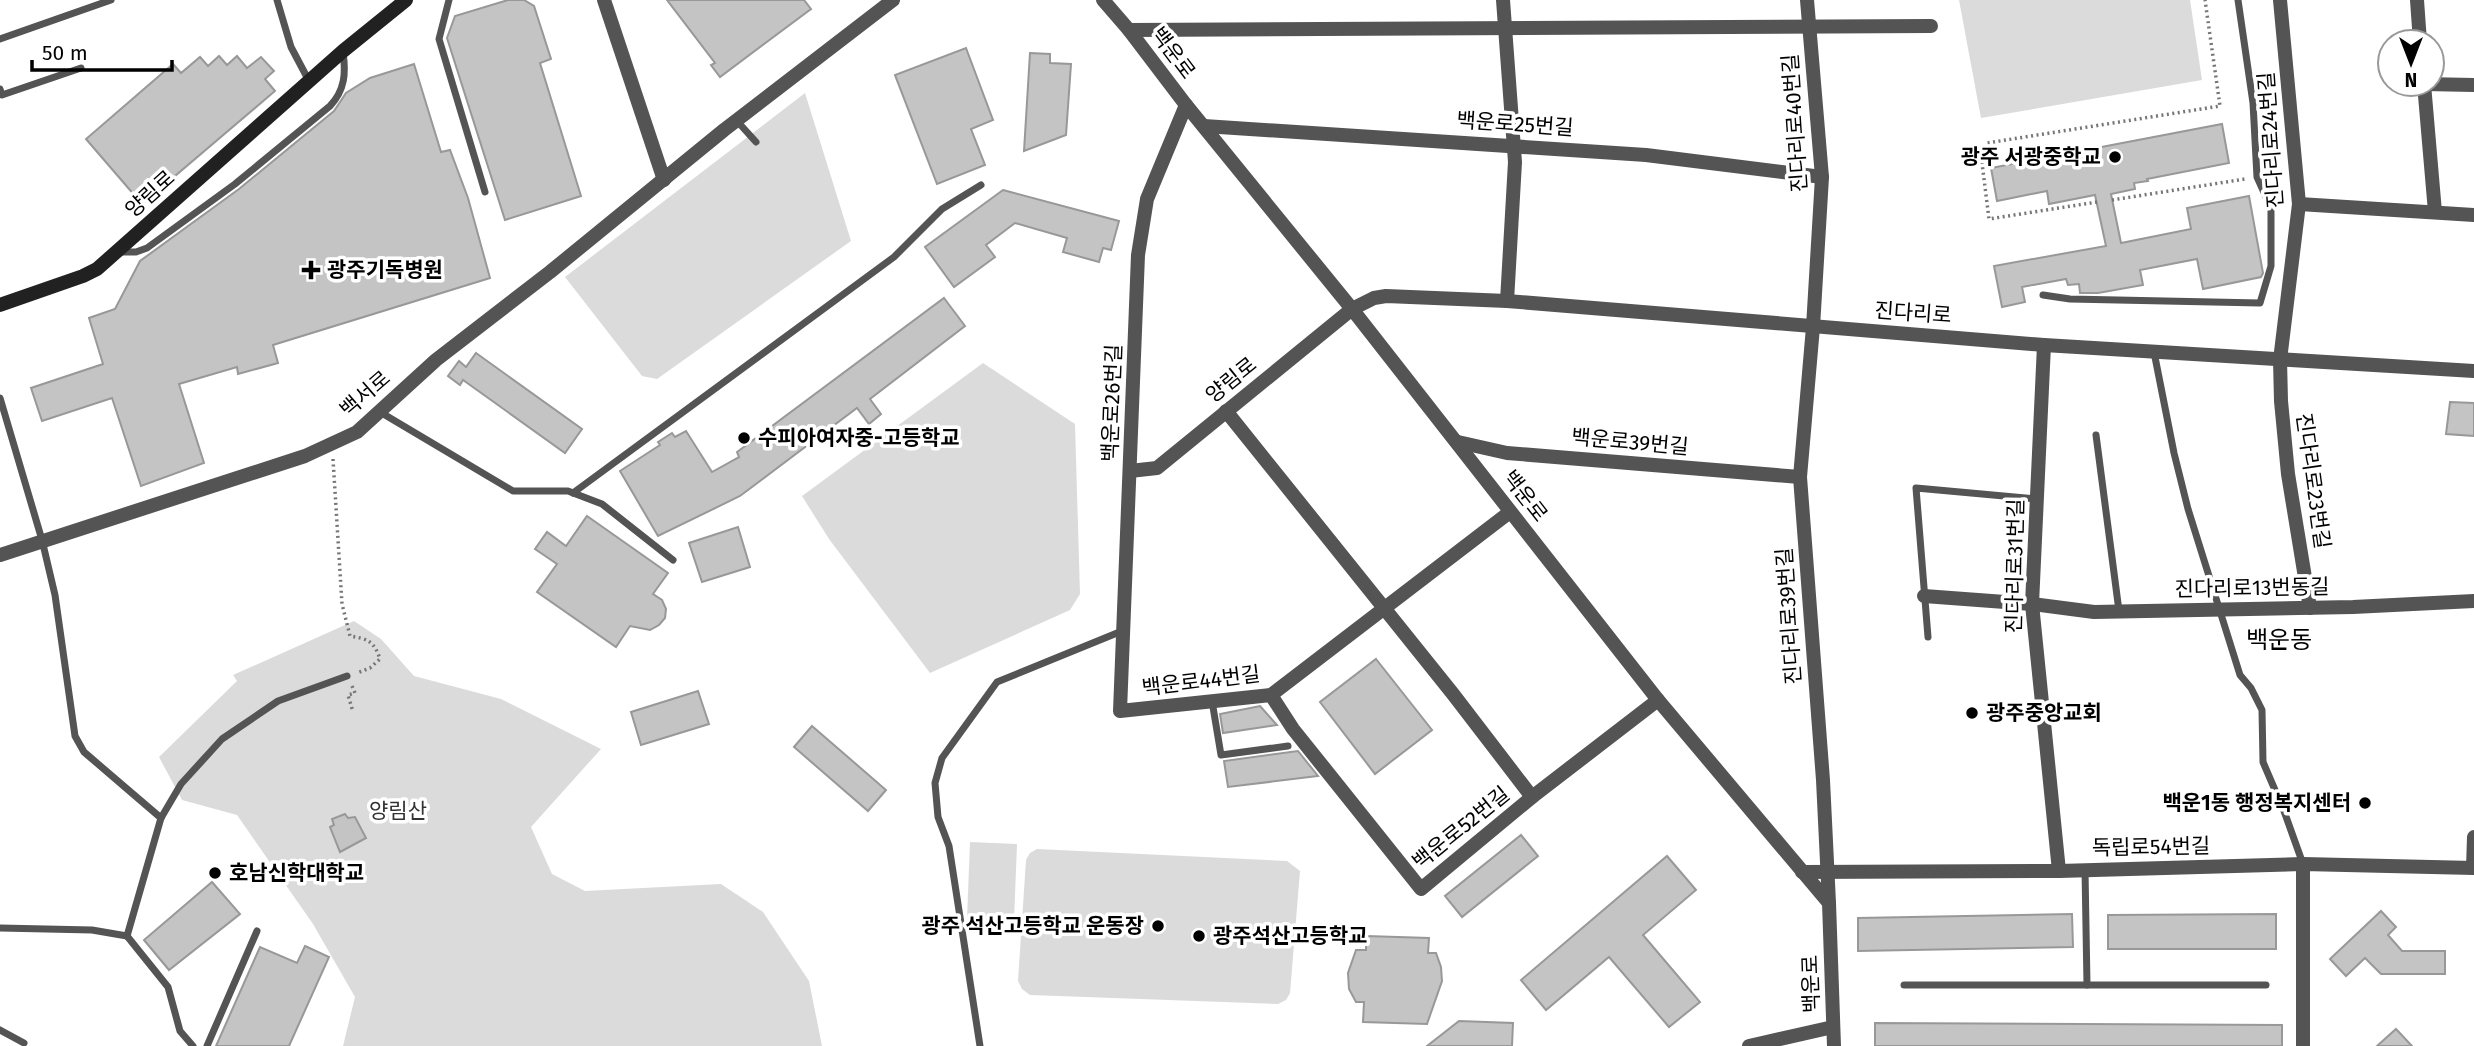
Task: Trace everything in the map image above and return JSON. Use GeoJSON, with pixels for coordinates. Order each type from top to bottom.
{"type":"FeatureCollection","features":[{"type":"Feature","properties":{"kind":"main road","name":"양림로"},"geometry":{"type":"LineString","coordinates":[[0,305],[97,269],[343,51],[406,0]]}},
{"type":"Feature","properties":{"kind":"street"},"geometry":{"type":"LineString","coordinates":[[604,0],[631,88],[664,180]]}},
{"type":"Feature","properties":{"kind":"street","name":"백서로"},"geometry":{"type":"LineString","coordinates":[[0,555],[305,456],[357,432],[436,360],[893,0]]}},
{"type":"Feature","properties":{"kind":"street","name":"백운로"},"geometry":{"type":"LineString","coordinates":[[1103,0],[1458,442],[1658,700],[1829,903],[1834,1046]]}},
{"type":"Feature","properties":{"kind":"street"},"geometry":{"type":"LineString","coordinates":[[1503,0],[1514,145],[1507,301]]}},
{"type":"Feature","properties":{"kind":"street","name":"진다리로40번길"},"geometry":{"type":"LineString","coordinates":[[1807,0],[1822,177],[1813,327]]}},
{"type":"Feature","properties":{"kind":"street","name":"진다리로24번길"},"geometry":{"type":"LineString","coordinates":[[2280,0],[2299,204],[2280,360]]}},
{"type":"Feature","properties":{"kind":"street"},"geometry":{"type":"LineString","coordinates":[[2417,0],[2419,28]]}},
{"type":"Feature","properties":{"kind":"street"},"geometry":{"type":"LineString","coordinates":[[1129,30],[1931,26]]}},
{"type":"Feature","properties":{"kind":"street"},"geometry":{"type":"LineString","coordinates":[[2446,84],[2474,85]]}},
{"type":"Feature","properties":{"kind":"street"},"geometry":{"type":"LineString","coordinates":[[2425,98],[2435,212]]}},
{"type":"Feature","properties":{"kind":"street","name":"백운로26번길"},"geometry":{"type":"LineString","coordinates":[[1120,711],[1138,255],[1147,199],[1186,105]]}},
{"type":"Feature","properties":{"kind":"street","name":"백운로25번길"},"geometry":{"type":"LineString","coordinates":[[1204,126],[1646,155],[1822,177]]}},
{"type":"Feature","properties":{"kind":"street"},"geometry":{"type":"LineString","coordinates":[[2299,204],[2474,215]]}},
{"type":"Feature","properties":{"kind":"street","name":"진다리로"},"geometry":{"type":"LineString","coordinates":[[1352,309],[1374,298],[1386,296],[1507,301],[2044,345],[2474,372]]}},
{"type":"Feature","properties":{"kind":"street","name":"양림로"},"geometry":{"type":"LineString","coordinates":[[1130,471],[1157,468],[1352,309]]}},
{"type":"Feature","properties":{"kind":"street","name":"진다리로39번길"},"geometry":{"type":"LineString","coordinates":[[1813,327],[1800,477],[1829,903]]}},
{"type":"Feature","properties":{"kind":"street","name":"진다리로31번길"},"geometry":{"type":"LineString","coordinates":[[2044,345],[2032,604],[2059,871]]}},
{"type":"Feature","properties":{"kind":"street","name":"진다리로23번길"},"geometry":{"type":"LineString","coordinates":[[2280,360],[2288,474],[2310,608]]}},
{"type":"Feature","properties":{"kind":"street"},"geometry":{"type":"LineString","coordinates":[[1226,411],[1383,607]]}},
{"type":"Feature","properties":{"kind":"street","name":"백운로39번길"},"geometry":{"type":"LineString","coordinates":[[1458,442],[1507,453],[1800,477]]}},
{"type":"Feature","properties":{"kind":"street","name":"백운로44번길"},"geometry":{"type":"LineString","coordinates":[[1120,711],[1271,695],[1510,512]]}},
{"type":"Feature","properties":{"kind":"street","name":"진다리로13번동길"},"geometry":{"type":"LineString","coordinates":[[1924,596],[2032,604],[2068,610],[2119,611],[2310,608],[2474,601]]}},
{"type":"Feature","properties":{"kind":"street","name":"백운로52번길"},"geometry":{"type":"LineString","coordinates":[[1383,607],[1532,797]]}},
{"type":"Feature","properties":{"kind":"street","name":"백운로52번길"},"geometry":{"type":"LineString","coordinates":[[1271,695],[1293,729],[1422,889],[1532,797],[1658,700]]}},
{"type":"Feature","properties":{"kind":"street"},"geometry":{"type":"LineString","coordinates":[[2474,837],[2474,868]]}},
{"type":"Feature","properties":{"kind":"street"},"geometry":{"type":"LineString","coordinates":[[2303,864],[2303,1046]]}},
{"type":"Feature","properties":{"kind":"street","name":"독립로54번길"},"geometry":{"type":"LineString","coordinates":[[1802,872],[2059,871],[2303,864],[2474,868]]}},
{"type":"Feature","properties":{"kind":"street"},"geometry":{"type":"LineString","coordinates":[[1749,1046],[1833,1027]]}},
{"type":"Feature","properties":{"kind":"lane"},"geometry":{"type":"LineString","coordinates":[[0,39],[111,0]]}},
{"type":"Feature","properties":{"kind":"lane"},"geometry":{"type":"LineString","coordinates":[[277,0],[291,47],[309,82]]}},
{"type":"Feature","properties":{"kind":"lane"},"geometry":{"type":"LineString","coordinates":[[449,0],[439,39],[485,192]]}},
{"type":"Feature","properties":{"kind":"lane"},"geometry":{"type":"LineString","coordinates":[[2043,295],[2070,299],[2260,303],[2271,266],[2270,208],[2258,177],[2253,103],[2238,0]]}},
{"type":"Feature","properties":{"kind":"lane"},"geometry":{"type":"LineString","coordinates":[[117,253],[136,253],[147,248],[235,184],[330,106],[339,96],[345,78],[343,51]]}},
{"type":"Feature","properties":{"kind":"lane"},"geometry":{"type":"LineString","coordinates":[[0,89],[2,95],[81,68]]}},
{"type":"Feature","properties":{"kind":"lane"},"geometry":{"type":"LineString","coordinates":[[737,121],[756,142]]}},
{"type":"Feature","properties":{"kind":"lane"},"geometry":{"type":"LineString","coordinates":[[573,493],[894,257],[942,209],[981,185]]}},
{"type":"Feature","properties":{"kind":"lane"},"geometry":{"type":"LineString","coordinates":[[2154,352],[2176,464],[2218,610],[2240,675],[2251,688],[2262,710],[2263,762],[2303,864]]}},
{"type":"Feature","properties":{"kind":"lane"},"geometry":{"type":"LineString","coordinates":[[0,398],[43,540],[55,595],[71,716],[79,746],[161,818]]}},
{"type":"Feature","properties":{"kind":"lane"},"geometry":{"type":"LineString","coordinates":[[379,412],[513,491],[568,491],[602,504],[673,560]]}},
{"type":"Feature","properties":{"kind":"lane"},"geometry":{"type":"LineString","coordinates":[[2096,435],[2119,611]]}},
{"type":"Feature","properties":{"kind":"lane"},"geometry":{"type":"LineString","coordinates":[[1928,637],[1916,488],[2037,499]]}},
{"type":"Feature","properties":{"kind":"lane"},"geometry":{"type":"LineString","coordinates":[[980,1046],[949,846],[938,817],[935,783],[942,758],[997,682],[1122,631]]}},
{"type":"Feature","properties":{"kind":"lane"},"geometry":{"type":"LineString","coordinates":[[127,936],[161,818],[181,785],[222,739],[278,701],[347,676]]}},
{"type":"Feature","properties":{"kind":"lane"},"geometry":{"type":"LineString","coordinates":[[1212,701],[1221,755],[1288,746]]}},
{"type":"Feature","properties":{"kind":"lane"},"geometry":{"type":"LineString","coordinates":[[2085,870],[2087,985]]}},
{"type":"Feature","properties":{"kind":"lane"},"geometry":{"type":"LineString","coordinates":[[0,928],[92,930],[127,936],[168,987],[180,1031],[192,1046]]}},
{"type":"Feature","properties":{"kind":"lane"},"geometry":{"type":"LineString","coordinates":[[206,1046],[257,931]]}},
{"type":"Feature","properties":{"kind":"lane"},"geometry":{"type":"LineString","coordinates":[[1904,985],[2266,985]]}},
{"type":"Feature","properties":{"kind":"lane"},"geometry":{"type":"LineString","coordinates":[[0,1030],[24,1043]]}},
{"type":"Feature","properties":{"kind":"path"},"geometry":{"type":"LineString","coordinates":[[2097,202],[1989,219],[1982,163],[1987,143],[2220,106],[2205,0]]}},
{"type":"Feature","properties":{"kind":"path"},"geometry":{"type":"LineString","coordinates":[[2112,200],[2258,177]]}},
{"type":"Feature","properties":{"kind":"path"},"geometry":{"type":"LineString","coordinates":[[333,443],[342,604],[350,636],[370,639],[377,648],[380,659],[370,668],[347,676],[355,693],[348,695],[353,712]]}},
{"type":"Feature","properties":{"kind":"green space"},"geometry":{"type":"Polygon","coordinates":[[[1959,0],[2190,0],[2202,80],[1981,118],[1959,0]]]}},
{"type":"Feature","properties":{"kind":"green space"},"geometry":{"type":"Polygon","coordinates":[[[805,93],[851,241],[657,379],[642,376],[565,277],[805,93]]]}},
{"type":"Feature","properties":{"kind":"green space"},"geometry":{"type":"Polygon","coordinates":[[[983,363],[1075,424],[1080,594],[1070,610],[930,673],[829,539],[802,496],[983,363]]]}},
{"type":"Feature","properties":{"kind":"green space","name":"양림산"},"geometry":{"type":"Polygon","coordinates":[[[354,621],[381,639],[414,676],[501,699],[601,749],[531,827],[552,874],[585,891],[721,884],[763,912],[809,981],[822,1046],[343,1046],[355,997],[313,924],[237,815],[182,800],[159,757],[237,681],[233,675],[354,621]]]}},
{"type":"Feature","properties":{"kind":"green space"},"geometry":{"type":"Polygon","coordinates":[[[970,842],[1017,844],[1014,921],[967,919],[970,842]]]}},
{"type":"Feature","properties":{"kind":"green space","name":"광주 석산고등학교 운동장"},"geometry":{"type":"Polygon","coordinates":[[[1037,849],[1287,861],[1300,871],[1290,993],[1286,1000],[1278,1004],[1030,995],[1022,989],[1018,981],[1026,860],[1030,853],[1037,849]]]}},
{"type":"Feature","properties":{"kind":"building"},"geometry":{"type":"Polygon","coordinates":[[[508,0],[524,0],[534,6],[551,59],[540,63],[581,196],[505,220],[447,38],[455,16],[508,0]]]}},
{"type":"Feature","properties":{"kind":"building"},"geometry":{"type":"Polygon","coordinates":[[[667,0],[804,0],[811,9],[720,77],[711,65],[715,63],[667,0]]]}},
{"type":"Feature","properties":{"kind":"building"},"geometry":{"type":"Polygon","coordinates":[[[966,48],[993,120],[971,129],[985,165],[937,184],[895,75],[966,48]]]}},
{"type":"Feature","properties":{"kind":"building"},"geometry":{"type":"Polygon","coordinates":[[[1030,53],[1050,54],[1050,63],[1071,64],[1066,135],[1024,151],[1030,53]]]}},
{"type":"Feature","properties":{"kind":"building"},"geometry":{"type":"Polygon","coordinates":[[[219,56],[227,65],[237,56],[247,68],[261,57],[274,71],[265,79],[275,91],[142,204],[86,139],[173,64],[181,73],[200,57],[208,66],[219,56]]]}},
{"type":"Feature","properties":{"kind":"building","name":"광주기독병원"},"geometry":{"type":"Polygon","coordinates":[[[414,64],[441,152],[450,150],[468,198],[490,278],[273,345],[278,363],[238,374],[237,367],[179,384],[204,463],[141,486],[112,398],[42,421],[31,388],[103,364],[89,318],[115,309],[140,261],[239,189],[334,111],[346,93],[370,78],[414,64]]]}},
{"type":"Feature","properties":{"kind":"building"},"geometry":{"type":"Polygon","coordinates":[[[2222,124],[2229,163],[2147,179],[2148,181],[2134,183],[2135,189],[2111,194],[2121,243],[2191,229],[2187,208],[2249,196],[2263,273],[2261,277],[2203,289],[2197,259],[2140,270],[2143,285],[2098,293],[2080,293],[2079,284],[2068,285],[2066,279],[2022,287],[2025,302],[2002,307],[1994,266],[2106,246],[2095,195],[2049,204],[2047,191],[1997,201],[1991,168],[2222,124]]]}},
{"type":"Feature","properties":{"kind":"building"},"geometry":{"type":"Polygon","coordinates":[[[1003,190],[1119,221],[1111,250],[1103,248],[1099,262],[1063,252],[1067,238],[1015,223],[986,245],[995,257],[954,287],[925,247],[1003,190]]]}},
{"type":"Feature","properties":{"kind":"building"},"geometry":{"type":"Polygon","coordinates":[[[944,298],[965,326],[870,399],[881,414],[869,424],[857,408],[740,496],[658,536],[620,471],[660,445],[658,442],[672,433],[675,437],[686,431],[712,472],[739,457],[737,452],[944,298]]]}},
{"type":"Feature","properties":{"kind":"building"},"geometry":{"type":"Polygon","coordinates":[[[476,353],[582,429],[565,453],[463,380],[460,385],[448,376],[459,361],[466,367],[476,353]]]}},
{"type":"Feature","properties":{"kind":"building"},"geometry":{"type":"Polygon","coordinates":[[[2450,402],[2474,403],[2474,436],[2446,434],[2450,402]]]}},
{"type":"Feature","properties":{"kind":"building"},"geometry":{"type":"Polygon","coordinates":[[[587,516],[668,573],[653,594],[662,600],[666,609],[665,618],[650,630],[630,626],[616,647],[537,592],[557,564],[535,549],[547,532],[566,546],[587,516]]]}},
{"type":"Feature","properties":{"kind":"building"},"geometry":{"type":"Polygon","coordinates":[[[738,527],[750,567],[702,582],[689,543],[738,527]]]}},
{"type":"Feature","properties":{"kind":"building"},"geometry":{"type":"Polygon","coordinates":[[[1376,659],[1432,730],[1375,774],[1320,702],[1376,659]]]}},
{"type":"Feature","properties":{"kind":"building"},"geometry":{"type":"Polygon","coordinates":[[[698,691],[709,724],[641,745],[631,712],[698,691]]]}},
{"type":"Feature","properties":{"kind":"building"},"geometry":{"type":"Polygon","coordinates":[[[1260,706],[1277,725],[1223,733],[1220,714],[1260,706]]]}},
{"type":"Feature","properties":{"kind":"building"},"geometry":{"type":"Polygon","coordinates":[[[812,726],[886,790],[868,811],[794,747],[812,726]]]}},
{"type":"Feature","properties":{"kind":"building"},"geometry":{"type":"Polygon","coordinates":[[[1298,751],[1318,776],[1228,787],[1224,761],[1298,751]]]}},
{"type":"Feature","properties":{"kind":"building"},"geometry":{"type":"Polygon","coordinates":[[[345,814],[348,818],[355,817],[366,838],[340,852],[330,827],[334,825],[332,819],[345,814]]]}},
{"type":"Feature","properties":{"kind":"building"},"geometry":{"type":"Polygon","coordinates":[[[1521,835],[1538,856],[1462,917],[1445,896],[1521,835]]]}},
{"type":"Feature","properties":{"kind":"building"},"geometry":{"type":"Polygon","coordinates":[[[1667,856],[1696,890],[1643,935],[1700,1002],[1669,1027],[1609,957],[1546,1010],[1521,980],[1667,856]]]}},
{"type":"Feature","properties":{"kind":"building"},"geometry":{"type":"Polygon","coordinates":[[[212,882],[240,914],[169,970],[144,940],[212,882]]]}},
{"type":"Feature","properties":{"kind":"building"},"geometry":{"type":"Polygon","coordinates":[[[2381,911],[2396,927],[2388,935],[2402,951],[2445,951],[2445,974],[2381,974],[2365,958],[2346,976],[2330,959],[2381,911]]]}},
{"type":"Feature","properties":{"kind":"building"},"geometry":{"type":"Polygon","coordinates":[[[2072,914],[2073,947],[1858,951],[1858,918],[2072,914]]]}},
{"type":"Feature","properties":{"kind":"building"},"geometry":{"type":"Polygon","coordinates":[[[2276,914],[2276,949],[2108,949],[2108,915],[2276,914]]]}},
{"type":"Feature","properties":{"kind":"building"},"geometry":{"type":"Polygon","coordinates":[[[1366,936],[1429,938],[1428,953],[1436,953],[1442,981],[1427,1024],[1363,1022],[1364,1002],[1356,1002],[1349,989],[1348,973],[1356,950],[1366,950],[1366,936]]]}},
{"type":"Feature","properties":{"kind":"building"},"geometry":{"type":"Polygon","coordinates":[[[305,946],[329,957],[289,1046],[216,1046],[260,947],[297,963],[305,946]]]}},
{"type":"Feature","properties":{"kind":"building"},"geometry":{"type":"Polygon","coordinates":[[[1459,1021],[1513,1023],[1512,1046],[1427,1046],[1459,1021]]]}},
{"type":"Feature","properties":{"kind":"building"},"geometry":{"type":"Polygon","coordinates":[[[1875,1023],[2282,1025],[2282,1046],[1875,1046],[1875,1023]]]}},
{"type":"Feature","properties":{"kind":"building"},"geometry":{"type":"Polygon","coordinates":[[[2396,1029],[2412,1046],[2377,1046],[2396,1029]]]}},
{"type":"Feature","properties":{"kind":"place","name":"광주 서광중학교"},"geometry":{"type":"Point","coordinates":[2115,157]}},
{"type":"Feature","properties":{"kind":"place","name":"광주기독병원"},"geometry":{"type":"Point","coordinates":[311,270]}},
{"type":"Feature","properties":{"kind":"place","name":"수피아여자중-고등학교"},"geometry":{"type":"Point","coordinates":[744,438]}},
{"type":"Feature","properties":{"kind":"place","name":"광주중앙교회"},"geometry":{"type":"Point","coordinates":[1972,713]}},
{"type":"Feature","properties":{"kind":"place","name":"백운1동 행정복지센터"},"geometry":{"type":"Point","coordinates":[2365,803]}},
{"type":"Feature","properties":{"kind":"place","name":"호남신학대학교"},"geometry":{"type":"Point","coordinates":[215,873]}},
{"type":"Feature","properties":{"kind":"place","name":"광주 석산고등학교 운동장"},"geometry":{"type":"Point","coordinates":[1158,926]}},
{"type":"Feature","properties":{"kind":"place","name":"광주석산고등학교"},"geometry":{"type":"Point","coordinates":[1199,936]}},
{"type":"Feature","properties":{"kind":"district","name":"백운동"},"geometry":{"type":"Point","coordinates":[2279,640]}}]}
